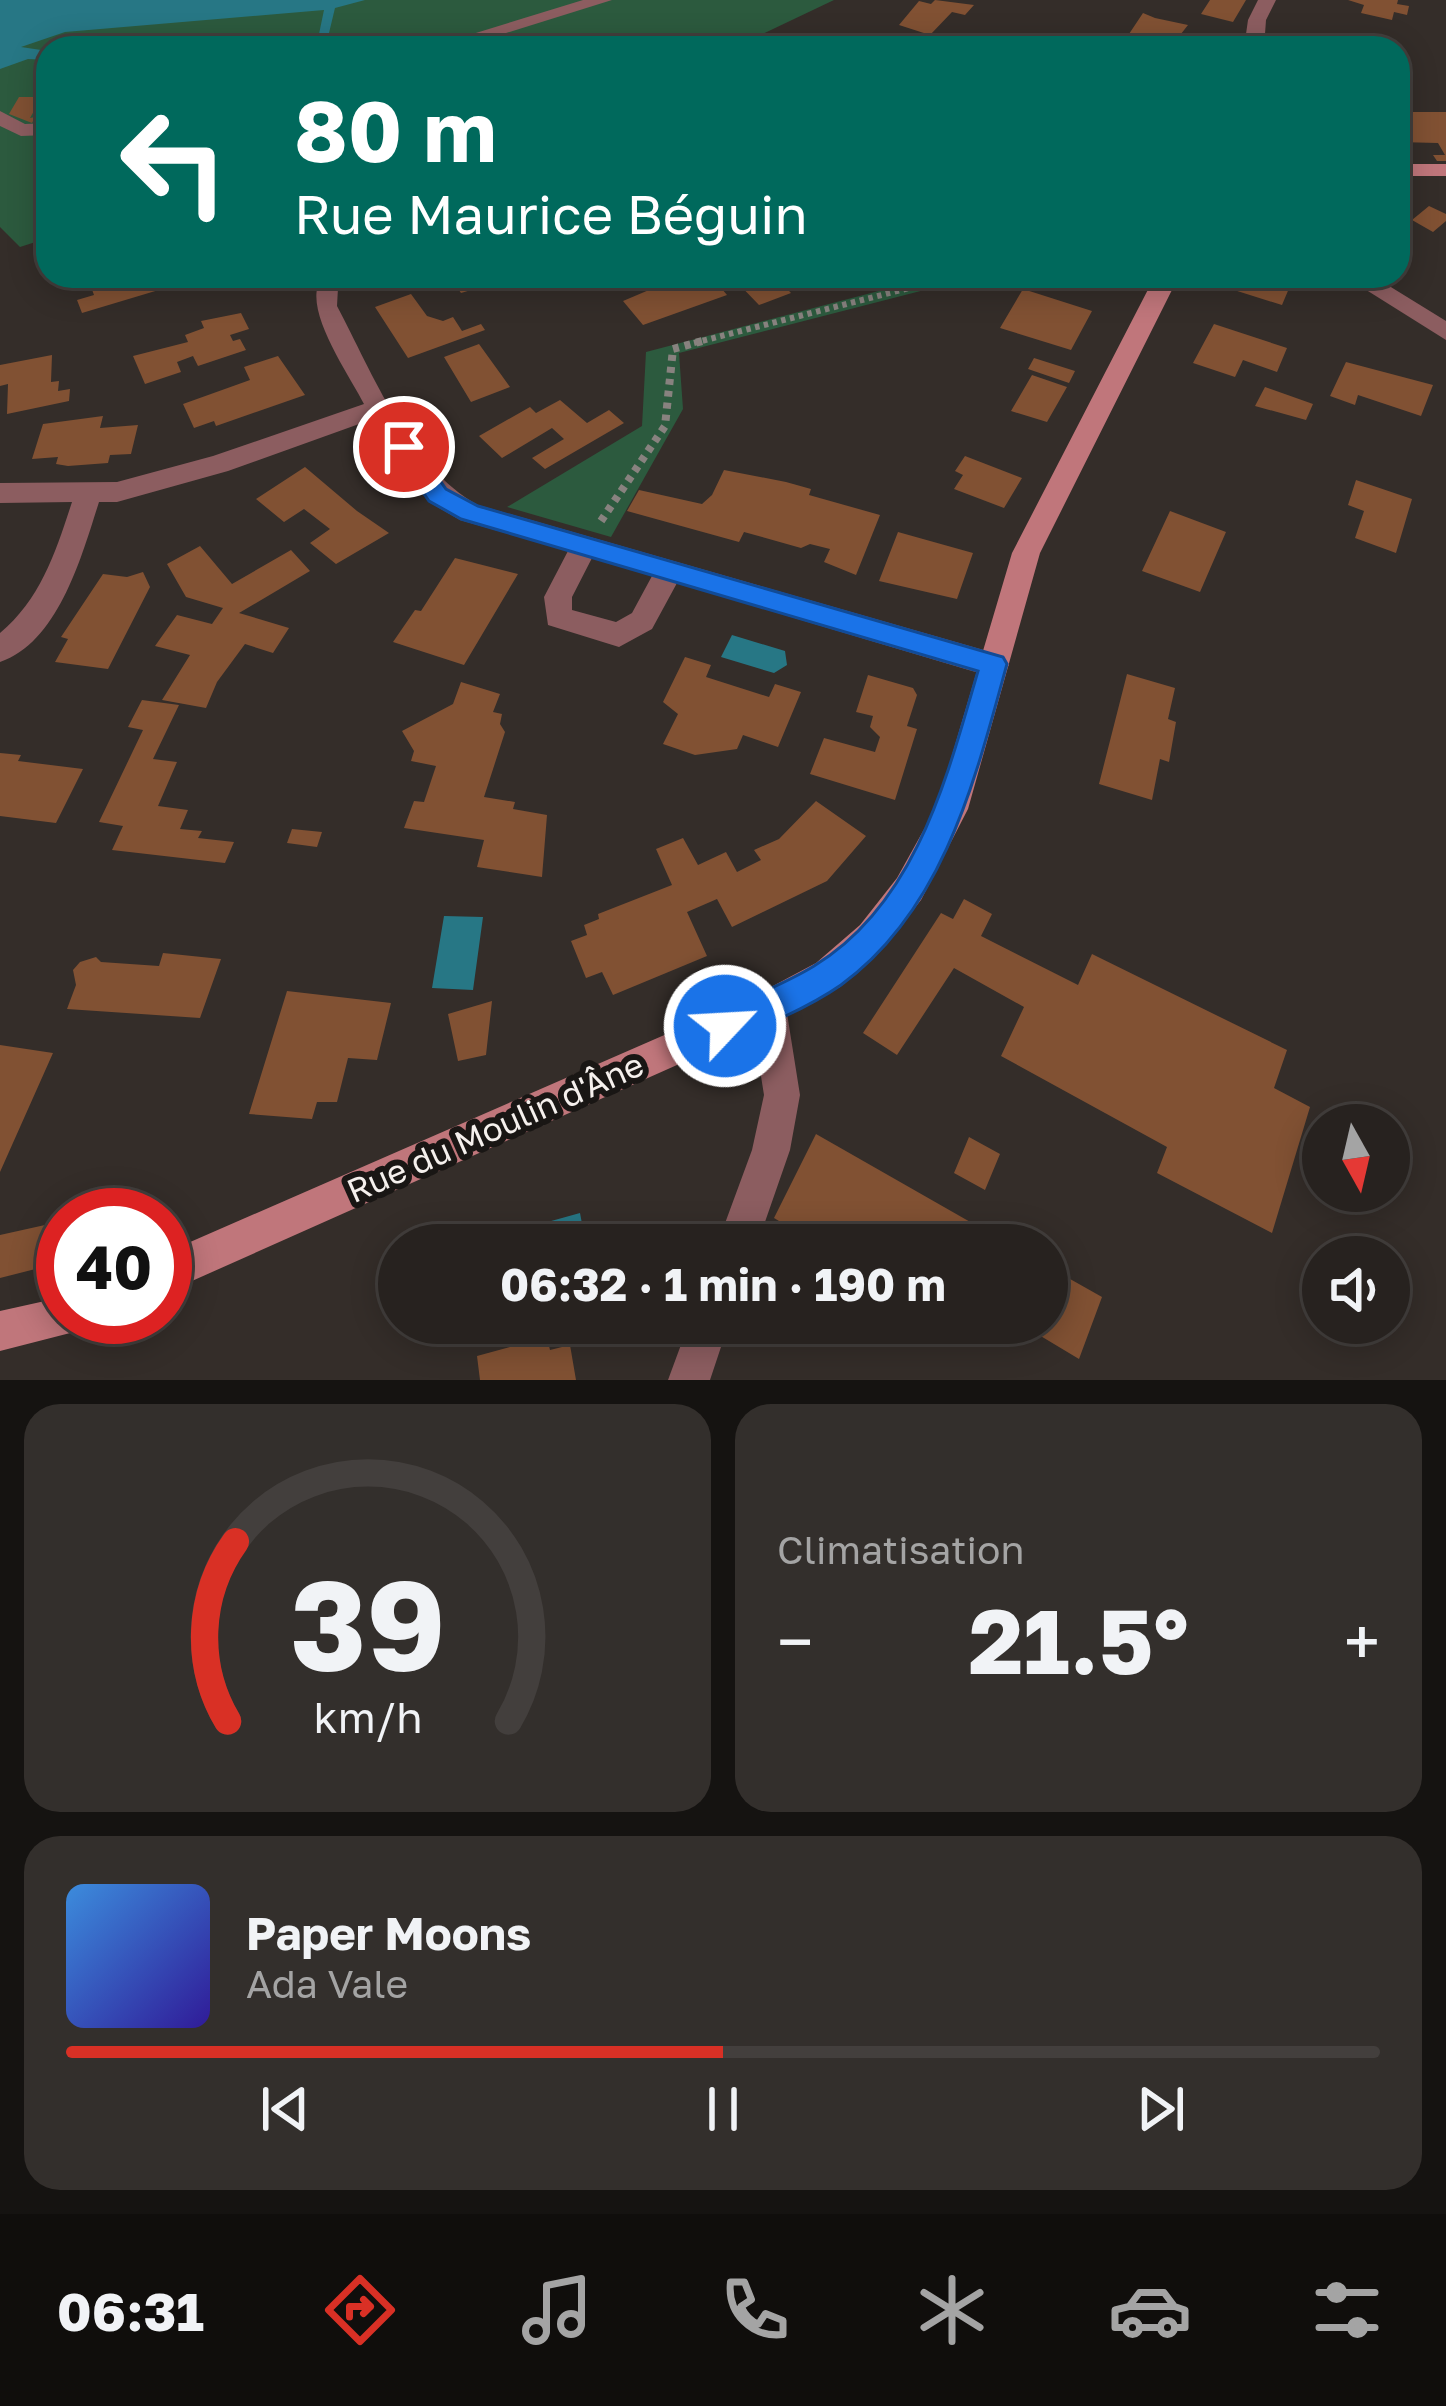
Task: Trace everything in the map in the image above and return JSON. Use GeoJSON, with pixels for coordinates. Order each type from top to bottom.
{"type":"FeatureCollection","features":[{"type":"Feature","properties":{"kind":"street"},"geometry":{"type":"LineString","coordinates":[[478,36],[603,0]]}},
{"type":"Feature","properties":{"kind":"street"},"geometry":{"type":"LineString","coordinates":[[1255,36],[1267,0]]}},
{"type":"Feature","properties":{"kind":"street"},"geometry":{"type":"LineString","coordinates":[[0,116],[22,130],[36,129]]}},
{"type":"Feature","properties":{"kind":"street"},"geometry":{"type":"LineString","coordinates":[[1410,170],[1446,170]]}},
{"type":"Feature","properties":{"kind":"street"},"geometry":{"type":"LineString","coordinates":[[327,288],[325,306],[379,408],[429,485],[450,505],[994,664]]}},
{"type":"Feature","properties":{"kind":"street","name":"Rue du Moulin d'Âne"},"geometry":{"type":"LineString","coordinates":[[192,1261],[768,1006],[828,976],[872,936],[909,889],[952,808],[1026,553],[1161,288]]}},
{"type":"Feature","properties":{"kind":"street"},"geometry":{"type":"LineString","coordinates":[[1375,288],[1446,332]]}},
{"type":"Feature","properties":{"kind":"street"},"geometry":{"type":"LineString","coordinates":[[0,493],[117,491],[183,475],[379,408]]}},
{"type":"Feature","properties":{"kind":"street"},"geometry":{"type":"LineString","coordinates":[[0,650],[38,617],[60,582],[88,493]]}},
{"type":"Feature","properties":{"kind":"street"},"geometry":{"type":"LineString","coordinates":[[585,545],[558,598],[558,617],[619,635],[642,621],[670,569]]}},
{"type":"Feature","properties":{"kind":"street"},"geometry":{"type":"LineString","coordinates":[[745,1224],[771,1150],[782,1095],[768,1006]]}},
{"type":"Feature","properties":{"kind":"street"},"geometry":{"type":"LineString","coordinates":[[0,1331],[36,1323]]}},
{"type":"Feature","properties":{"kind":"street"},"geometry":{"type":"LineString","coordinates":[[689,1380],[702,1344]]}},
{"type":"Feature","properties":{"kind":"path"},"geometry":{"type":"LineString","coordinates":[[585,545],[665,426],[673,349],[909,288]]}},
{"type":"Feature","properties":{"kind":"green space"},"geometry":{"type":"Polygon","coordinates":[[[0,0],[834,0],[758,36],[36,36],[36,242],[20,247],[0,227],[0,0]]]}},
{"type":"Feature","properties":{"kind":"green space"},"geometry":{"type":"Polygon","coordinates":[[[890,288],[932,288],[679,353],[683,409],[611,537],[507,507],[642,426],[646,352],[890,288]]]}},
{"type":"Feature","properties":{"kind":"water"},"geometry":{"type":"Polygon","coordinates":[[[0,0],[365,0],[335,8],[325,36],[316,36],[324,10],[65,32],[36,36],[36,42],[21,47],[36,49],[36,59],[0,69],[0,0]]]}},
{"type":"Feature","properties":{"kind":"water"},"geometry":{"type":"Polygon","coordinates":[[[732,635],[785,651],[787,665],[774,673],[721,657],[732,635]]]}},
{"type":"Feature","properties":{"kind":"water"},"geometry":{"type":"Polygon","coordinates":[[[444,916],[483,917],[473,990],[432,988],[444,916]]]}},
{"type":"Feature","properties":{"kind":"water"},"geometry":{"type":"Polygon","coordinates":[[[580,1213],[582,1224],[540,1224],[580,1213]]]}},
{"type":"Feature","properties":{"kind":"building"},"geometry":{"type":"Polygon","coordinates":[[[935,0],[974,5],[965,15],[952,12],[930,35],[899,25],[919,1],[931,4],[935,0]]]}},
{"type":"Feature","properties":{"kind":"building"},"geometry":{"type":"Polygon","coordinates":[[[1210,0],[1246,0],[1233,22],[1201,14],[1210,0]]]}},
{"type":"Feature","properties":{"kind":"building"},"geometry":{"type":"Polygon","coordinates":[[[1348,0],[1398,0],[1397,4],[1409,6],[1407,15],[1394,12],[1392,20],[1361,13],[1364,5],[1348,0]]]}},
{"type":"Feature","properties":{"kind":"building"},"geometry":{"type":"Polygon","coordinates":[[[1143,13],[1188,25],[1179,36],[1128,36],[1143,13]]]}},
{"type":"Feature","properties":{"kind":"building"},"geometry":{"type":"Polygon","coordinates":[[[19,97],[36,97],[32,123],[9,114],[19,97]]]}},
{"type":"Feature","properties":{"kind":"building"},"geometry":{"type":"Polygon","coordinates":[[[1410,112],[1446,112],[1446,161],[1437,161],[1433,155],[1445,155],[1438,143],[1410,142],[1410,112]]]}},
{"type":"Feature","properties":{"kind":"building"},"geometry":{"type":"Polygon","coordinates":[[[1429,206],[1446,214],[1446,221],[1433,232],[1412,220],[1429,206]]]}},
{"type":"Feature","properties":{"kind":"building"},"geometry":{"type":"Polygon","coordinates":[[[91,288],[165,288],[82,313],[77,300],[94,295],[91,288]]]}},
{"type":"Feature","properties":{"kind":"building"},"geometry":{"type":"Polygon","coordinates":[[[654,288],[721,288],[727,295],[643,325],[623,301],[654,288]]]}},
{"type":"Feature","properties":{"kind":"building"},"geometry":{"type":"Polygon","coordinates":[[[743,288],[786,288],[791,293],[759,305],[743,288]]]}},
{"type":"Feature","properties":{"kind":"building"},"geometry":{"type":"Polygon","coordinates":[[[1235,288],[1289,288],[1282,305],[1235,288]]]}},
{"type":"Feature","properties":{"kind":"building"},"geometry":{"type":"Polygon","coordinates":[[[1023,289],[1092,311],[1071,350],[1000,328],[1023,289]]]}},
{"type":"Feature","properties":{"kind":"building"},"geometry":{"type":"Polygon","coordinates":[[[411,294],[427,316],[443,321],[453,317],[462,331],[481,324],[485,330],[408,358],[375,307],[411,294]]]}},
{"type":"Feature","properties":{"kind":"building"},"geometry":{"type":"Polygon","coordinates":[[[241,313],[249,329],[230,335],[233,341],[240,339],[246,350],[198,366],[193,356],[177,362],[181,372],[145,384],[133,356],[188,342],[185,335],[204,328],[201,321],[241,313]]]}},
{"type":"Feature","properties":{"kind":"building"},"geometry":{"type":"Polygon","coordinates":[[[1214,324],[1287,348],[1277,372],[1243,360],[1235,377],[1193,363],[1214,324]]]}},
{"type":"Feature","properties":{"kind":"building"},"geometry":{"type":"Polygon","coordinates":[[[479,344],[510,387],[471,402],[444,357],[479,344]]]}},
{"type":"Feature","properties":{"kind":"building"},"geometry":{"type":"Polygon","coordinates":[[[52,355],[51,382],[59,381],[58,391],[70,389],[69,401],[7,414],[8,384],[0,386],[0,365],[52,355]]]}},
{"type":"Feature","properties":{"kind":"building"},"geometry":{"type":"Polygon","coordinates":[[[278,356],[305,395],[216,426],[214,421],[194,428],[183,404],[250,380],[244,367],[278,356]]]}},
{"type":"Feature","properties":{"kind":"building"},"geometry":{"type":"Polygon","coordinates":[[[1034,358],[1075,371],[1069,383],[1028,369],[1034,358]]]}},
{"type":"Feature","properties":{"kind":"building"},"geometry":{"type":"Polygon","coordinates":[[[1346,362],[1433,385],[1421,416],[1358,395],[1355,405],[1330,396],[1346,362]]]}},
{"type":"Feature","properties":{"kind":"building"},"geometry":{"type":"Polygon","coordinates":[[[1032,375],[1067,387],[1047,422],[1011,411],[1032,375]]]}},
{"type":"Feature","properties":{"kind":"building"},"geometry":{"type":"Polygon","coordinates":[[[1265,387],[1313,404],[1306,420],[1255,406],[1265,387]]]}},
{"type":"Feature","properties":{"kind":"building"},"geometry":{"type":"Polygon","coordinates":[[[560,400],[587,423],[609,410],[624,423],[545,469],[532,458],[564,439],[552,428],[502,458],[479,436],[530,407],[536,413],[560,400]]]}},
{"type":"Feature","properties":{"kind":"building"},"geometry":{"type":"Polygon","coordinates":[[[103,416],[100,428],[138,425],[131,454],[110,455],[108,463],[68,466],[56,464],[58,457],[32,459],[43,424],[103,416]]]}},
{"type":"Feature","properties":{"kind":"building"},"geometry":{"type":"Polygon","coordinates":[[[965,456],[1022,478],[1004,508],[954,489],[963,475],[955,471],[965,456]]]}},
{"type":"Feature","properties":{"kind":"building"},"geometry":{"type":"Polygon","coordinates":[[[305,467],[389,533],[336,564],[310,543],[330,529],[304,509],[284,522],[256,499],[305,467]]]}},
{"type":"Feature","properties":{"kind":"building"},"geometry":{"type":"Polygon","coordinates":[[[724,470],[811,489],[809,495],[880,515],[856,575],[824,562],[830,549],[810,544],[801,548],[744,532],[739,542],[627,511],[639,490],[702,504],[724,470]]]}},
{"type":"Feature","properties":{"kind":"building"},"geometry":{"type":"Polygon","coordinates":[[[1356,480],[1412,499],[1396,553],[1355,538],[1364,511],[1348,505],[1356,480]]]}},
{"type":"Feature","properties":{"kind":"building"},"geometry":{"type":"Polygon","coordinates":[[[1170,511],[1226,532],[1200,592],[1142,571],[1170,511]]]}},
{"type":"Feature","properties":{"kind":"building"},"geometry":{"type":"Polygon","coordinates":[[[898,532],[973,553],[957,599],[879,581],[898,532]]]}},
{"type":"Feature","properties":{"kind":"building"},"geometry":{"type":"Polygon","coordinates":[[[200,546],[232,584],[291,550],[310,571],[239,613],[289,628],[273,653],[245,644],[217,682],[206,708],[162,700],[190,655],[155,646],[177,615],[212,624],[223,608],[186,597],[167,564],[200,546]]]}},
{"type":"Feature","properties":{"kind":"building"},"geometry":{"type":"Polygon","coordinates":[[[455,558],[518,574],[464,665],[393,642],[415,610],[421,611],[455,558]]]}},
{"type":"Feature","properties":{"kind":"building"},"geometry":{"type":"Polygon","coordinates":[[[143,572],[150,587],[108,669],[55,662],[68,639],[61,637],[103,574],[127,577],[143,572]]]}},
{"type":"Feature","properties":{"kind":"building"},"geometry":{"type":"Polygon","coordinates":[[[685,657],[711,665],[706,677],[769,697],[775,684],[801,692],[778,747],[743,735],[737,749],[695,755],[663,744],[678,714],[663,702],[685,657]]]}},
{"type":"Feature","properties":{"kind":"building"},"geometry":{"type":"Polygon","coordinates":[[[1127,674],[1175,688],[1168,719],[1176,722],[1169,762],[1160,759],[1152,800],[1099,784],[1127,674]]]}},
{"type":"Feature","properties":{"kind":"building"},"geometry":{"type":"Polygon","coordinates":[[[868,675],[913,688],[917,695],[907,726],[917,729],[895,800],[810,774],[824,738],[875,752],[880,737],[870,727],[873,716],[856,712],[868,675]]]}},
{"type":"Feature","properties":{"kind":"building"},"geometry":{"type":"Polygon","coordinates":[[[461,682],[500,694],[493,712],[502,714],[500,724],[505,732],[484,797],[515,802],[513,809],[547,815],[542,877],[477,867],[484,840],[404,828],[414,801],[424,802],[436,766],[411,761],[414,751],[402,731],[453,704],[461,682]]]}},
{"type":"Feature","properties":{"kind":"building"},"geometry":{"type":"Polygon","coordinates":[[[142,700],[179,705],[153,759],[177,762],[158,806],[188,810],[180,829],[202,831],[198,838],[234,842],[225,863],[112,850],[123,826],[99,822],[143,730],[128,727],[142,700]]]}},
{"type":"Feature","properties":{"kind":"building"},"geometry":{"type":"Polygon","coordinates":[[[0,753],[21,755],[18,761],[83,769],[56,823],[0,816],[0,753]]]}},
{"type":"Feature","properties":{"kind":"building"},"geometry":{"type":"Polygon","coordinates":[[[816,801],[866,836],[827,881],[732,927],[717,899],[687,912],[707,956],[613,995],[602,972],[586,978],[571,941],[587,935],[584,925],[599,919],[598,914],[672,885],[656,849],[683,838],[698,865],[726,852],[737,872],[761,860],[754,850],[779,839],[816,801]]]}},
{"type":"Feature","properties":{"kind":"building"},"geometry":{"type":"Polygon","coordinates":[[[292,829],[322,832],[317,847],[287,843],[292,829]]]}},
{"type":"Feature","properties":{"kind":"building"},"geometry":{"type":"Polygon","coordinates":[[[964,899],[992,914],[981,936],[1078,985],[1092,954],[1287,1050],[1274,1088],[1304,1104],[1302,1134],[1272,1233],[1157,1173],[1167,1147],[1001,1056],[1024,1007],[954,968],[897,1055],[863,1033],[941,913],[953,919],[964,899]]]}},
{"type":"Feature","properties":{"kind":"building"},"geometry":{"type":"Polygon","coordinates":[[[163,953],[221,959],[200,1018],[67,1009],[76,985],[73,970],[80,962],[96,957],[101,962],[159,966],[163,953]]]}},
{"type":"Feature","properties":{"kind":"building"},"geometry":{"type":"Polygon","coordinates":[[[287,991],[391,1003],[377,1060],[348,1058],[337,1102],[317,1102],[312,1119],[249,1114],[287,991]]]}},
{"type":"Feature","properties":{"kind":"building"},"geometry":{"type":"Polygon","coordinates":[[[492,1001],[486,1055],[458,1061],[448,1014],[492,1001]]]}},
{"type":"Feature","properties":{"kind":"building"},"geometry":{"type":"Polygon","coordinates":[[[0,1045],[53,1053],[0,1172],[0,1045]]]}},
{"type":"Feature","properties":{"kind":"building"},"geometry":{"type":"Polygon","coordinates":[[[816,1134],[972,1223],[784,1224],[774,1218],[816,1134]]]}},
{"type":"Feature","properties":{"kind":"building"},"geometry":{"type":"Polygon","coordinates":[[[969,1137],[1000,1154],[985,1190],[954,1173],[969,1137]]]}},
{"type":"Feature","properties":{"kind":"building"},"geometry":{"type":"Polygon","coordinates":[[[36,1227],[36,1269],[0,1278],[0,1235],[36,1227]]]}},
{"type":"Feature","properties":{"kind":"building"},"geometry":{"type":"Polygon","coordinates":[[[1068,1278],[1102,1297],[1079,1359],[1054,1344],[1068,1344],[1068,1278]]]}},
{"type":"Feature","properties":{"kind":"building"},"geometry":{"type":"Polygon","coordinates":[[[548,1344],[550,1350],[570,1345],[576,1380],[480,1380],[477,1356],[548,1344]]]}},
{"type":"Feature","properties":{"kind":"route"},"geometry":{"type":"LineString","coordinates":[[404,447],[437,495],[470,513],[994,664],[952,808],[909,889],[872,936],[828,976],[725,1026]]}}]}
